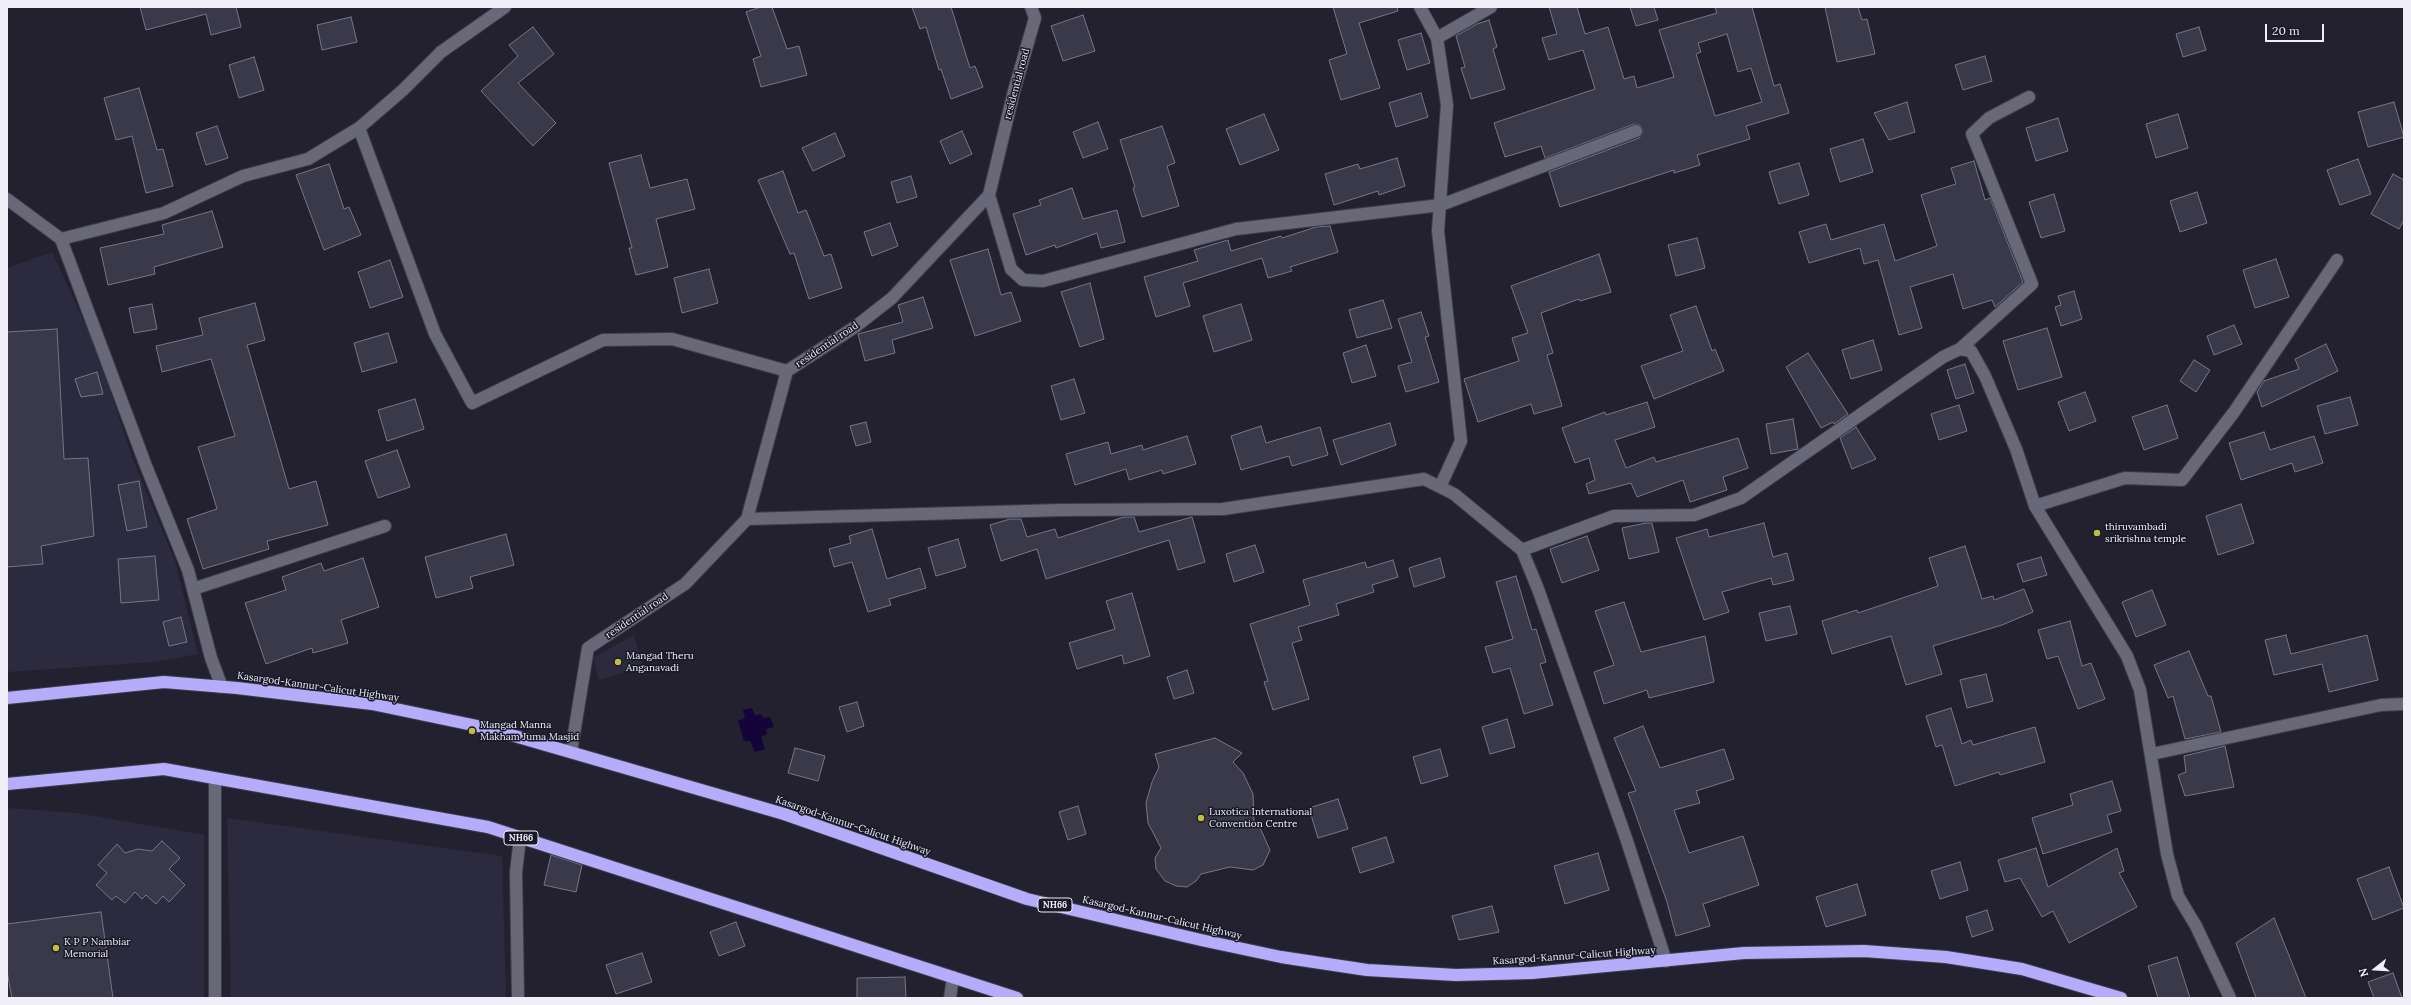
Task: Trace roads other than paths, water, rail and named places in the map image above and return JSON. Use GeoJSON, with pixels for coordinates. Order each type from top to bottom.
{"type":"FeatureCollection","features":[{"type":"Feature","properties":{"kind":"highway","name":"Kasargod-Kannur-Calicut Highway"},"geometry":{"type":"LineString","coordinates":[[7,698],[164,682],[372,704],[487,728],[784,814],[1028,899],[1201,940],[1281,957],[1367,970],[1456,975],[1532,973],[1744,953],[1864,951],[1946,957],[2022,969],[2121,998]]}},
{"type":"Feature","properties":{"kind":"highway","name":"NH66"},"geometry":{"type":"LineString","coordinates":[[7,784],[164,769],[488,827],[1017,998]]}},
{"type":"Feature","properties":{"kind":"street"},"geometry":{"type":"LineString","coordinates":[[61,239],[164,213],[243,176],[308,159],[359,128],[403,90],[441,52],[505,7]]}},
{"type":"Feature","properties":{"kind":"street","name":"residential road"},"geometry":{"type":"LineString","coordinates":[[571,752],[588,648],[685,584],[747,519],[787,371],[855,327],[892,298],[988,195],[1014,91],[1035,18],[1031,7]]}},
{"type":"Feature","properties":{"kind":"street"},"geometry":{"type":"LineString","coordinates":[[1420,7],[1437,38],[1447,105],[1438,231],[1461,440],[1440,487]]}},
{"type":"Feature","properties":{"kind":"street"},"geometry":{"type":"LineString","coordinates":[[1437,38],[1491,7]]}},
{"type":"Feature","properties":{"kind":"street"},"geometry":{"type":"LineString","coordinates":[[1522,550],[1614,516],[1694,516],[1741,498],[1943,357],[1960,348],[2032,284],[1972,134],[1989,118],[2029,97]]}},
{"type":"Feature","properties":{"kind":"street"},"geometry":{"type":"LineString","coordinates":[[359,128],[435,334],[472,403],[603,340],[672,339],[787,371]]}},
{"type":"Feature","properties":{"kind":"street"},"geometry":{"type":"LineString","coordinates":[[988,195],[1010,269],[1023,280],[1043,281],[1236,228],[1441,205],[1636,131]]}},
{"type":"Feature","properties":{"kind":"street"},"geometry":{"type":"LineString","coordinates":[[7,199],[61,239],[146,466],[188,570],[211,658],[222,687]]}},
{"type":"Feature","properties":{"kind":"street"},"geometry":{"type":"LineString","coordinates":[[2035,506],[2125,478],[2182,480],[2234,412],[2337,260]]}},
{"type":"Feature","properties":{"kind":"street"},"geometry":{"type":"LineString","coordinates":[[1960,348],[1971,351],[1985,376],[2016,449],[2035,506],[2127,656],[2140,690],[2152,754],[2167,854],[2178,896],[2196,926],[2230,998]]}},
{"type":"Feature","properties":{"kind":"street"},"geometry":{"type":"LineString","coordinates":[[747,519],[1062,510],[1223,509],[1424,479],[1454,494],[1522,550],[1538,589],[1626,838],[1666,961]]}},
{"type":"Feature","properties":{"kind":"street"},"geometry":{"type":"LineString","coordinates":[[193,589],[385,526]]}},
{"type":"Feature","properties":{"kind":"street"},"geometry":{"type":"LineString","coordinates":[[2152,754],[2381,705],[2404,704]]}},
{"type":"Feature","properties":{"kind":"street"},"geometry":{"type":"LineString","coordinates":[[215,779],[215,998]]}},
{"type":"Feature","properties":{"kind":"street"},"geometry":{"type":"LineString","coordinates":[[518,998],[516,872],[520,838]]}},
{"type":"Feature","properties":{"kind":"street"},"geometry":{"type":"LineString","coordinates":[[950,998],[953,977]]}},
{"type":"Feature","properties":{"kind":"place","name":"thiruvambadi srikrishna temple"},"geometry":{"type":"Point","coordinates":[2097,533]}},
{"type":"Feature","properties":{"kind":"place","name":"Mangad Theru Anganavadi"},"geometry":{"type":"Point","coordinates":[618,662]}},
{"type":"Feature","properties":{"kind":"place","name":"Mangad Manna Makham Juma Masjid"},"geometry":{"type":"Point","coordinates":[472,731]}},
{"type":"Feature","properties":{"kind":"place","name":"Luxotica International Convention Centre"},"geometry":{"type":"Point","coordinates":[1201,818]}},
{"type":"Feature","properties":{"kind":"place","name":"K P P Nambiar Memorial"},"geometry":{"type":"Point","coordinates":[56,948]}}]}
